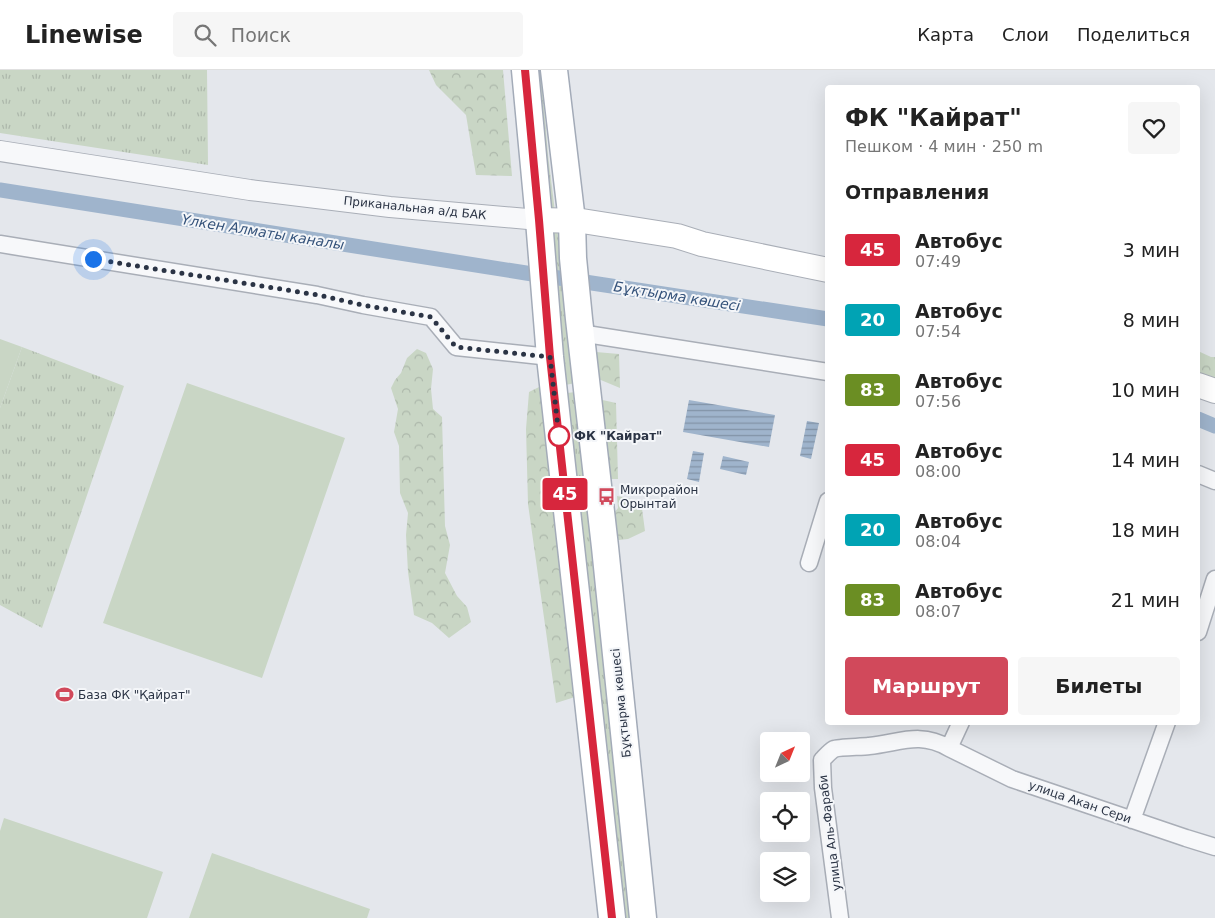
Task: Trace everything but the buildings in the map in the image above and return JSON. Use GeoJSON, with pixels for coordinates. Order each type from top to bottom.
{"type":"FeatureCollection","features":[{"type":"Feature","properties":{"kind":"main road"},"geometry":{"type":"LineString","coordinates":[[525,70],[550,357],[612,918]]}},
{"type":"Feature","properties":{"kind":"main road","name":"Бұқтырма көшесі"},"geometry":{"type":"LineString","coordinates":[[554,70],[572,221],[579,326],[605,547],[643,918]]}},
{"type":"Feature","properties":{"kind":"main road","name":"Приканальная а/д БАК"},"geometry":{"type":"LineString","coordinates":[[540,229],[572,221],[582,221],[677,236],[702,244],[825,269]]}},
{"type":"Feature","properties":{"kind":"main road"},"geometry":{"type":"LineString","coordinates":[[1200,385],[1215,391]]}},
{"type":"Feature","properties":{"kind":"street","name":"Приканальная а/д БАК"},"geometry":{"type":"LineString","coordinates":[[0,151],[250,190],[390,207],[540,229]]}},
{"type":"Feature","properties":{"kind":"street"},"geometry":{"type":"LineString","coordinates":[[0,244],[318,295],[431,317],[456,347],[550,357]]}},
{"type":"Feature","properties":{"kind":"street"},"geometry":{"type":"LineString","coordinates":[[579,326],[825,371]]}},
{"type":"Feature","properties":{"kind":"street"},"geometry":{"type":"LineString","coordinates":[[1200,475],[1215,480]]}},
{"type":"Feature","properties":{"kind":"street"},"geometry":{"type":"LineString","coordinates":[[809,563],[825,511]]}},
{"type":"Feature","properties":{"kind":"street"},"geometry":{"type":"LineString","coordinates":[[1200,626],[1215,579]]}},
{"type":"Feature","properties":{"kind":"street"},"geometry":{"type":"LineString","coordinates":[[949,748],[960,725]]}},
{"type":"Feature","properties":{"kind":"street"},"geometry":{"type":"LineString","coordinates":[[1132,820],[1166,725]]}},
{"type":"Feature","properties":{"kind":"street","name":"улица Аль-Фараби"},"geometry":{"type":"LineString","coordinates":[[840,918],[822,760],[834,749],[876,745],[906,739],[937,741],[949,748]]}},
{"type":"Feature","properties":{"kind":"street","name":"улица Акан Сери"},"geometry":{"type":"LineString","coordinates":[[949,748],[1012,779],[1215,847]]}},
{"type":"Feature","properties":{"kind":"green space"},"geometry":{"type":"Polygon","coordinates":[[[0,70],[207,70],[208,165],[0,133],[0,70]]]}},
{"type":"Feature","properties":{"kind":"green space"},"geometry":{"type":"Polygon","coordinates":[[[429,70],[503,70],[512,176],[476,175],[466,115],[436,85],[429,70]]]}},
{"type":"Feature","properties":{"kind":"green space"},"geometry":{"type":"Polygon","coordinates":[[[532,70],[541,70],[548,155],[576,383],[565,385],[532,70]]]}},
{"type":"Feature","properties":{"kind":"green space"},"geometry":{"type":"Polygon","coordinates":[[[0,339],[22,347],[0,408],[0,339]]]}},
{"type":"Feature","properties":{"kind":"green space"},"geometry":{"type":"Polygon","coordinates":[[[22,347],[124,386],[42,628],[0,605],[0,408],[22,347]]]}},
{"type":"Feature","properties":{"kind":"green space"},"geometry":{"type":"Polygon","coordinates":[[[417,349],[426,353],[433,369],[431,389],[433,409],[442,417],[445,526],[450,545],[445,573],[457,596],[467,607],[471,622],[449,638],[432,623],[414,615],[408,572],[406,535],[408,513],[400,493],[399,446],[394,432],[398,409],[391,388],[401,373],[407,358],[417,349]]]}},
{"type":"Feature","properties":{"kind":"green space"},"geometry":{"type":"Polygon","coordinates":[[[596,352],[619,354],[620,388],[596,378],[596,352]]]}},
{"type":"Feature","properties":{"kind":"green space"},"geometry":{"type":"Polygon","coordinates":[[[1200,352],[1215,357],[1215,379],[1200,374],[1200,352]]]}},
{"type":"Feature","properties":{"kind":"green space"},"geometry":{"type":"Polygon","coordinates":[[[187,383],[345,438],[262,678],[103,623],[187,383]]]}},
{"type":"Feature","properties":{"kind":"green space"},"geometry":{"type":"Polygon","coordinates":[[[543,385],[575,697],[556,703],[528,504],[526,429],[529,392],[543,385]]]}},
{"type":"Feature","properties":{"kind":"green space"},"geometry":{"type":"Polygon","coordinates":[[[576,392],[631,918],[623,918],[567,393],[576,392]]]}},
{"type":"Feature","properties":{"kind":"green space"},"geometry":{"type":"Polygon","coordinates":[[[598,399],[616,403],[618,479],[602,479],[598,399]]]}},
{"type":"Feature","properties":{"kind":"green space"},"geometry":{"type":"Polygon","coordinates":[[[617,496],[641,501],[645,531],[628,539],[610,541],[610,518],[618,508],[617,496]]]}},
{"type":"Feature","properties":{"kind":"green space"},"geometry":{"type":"Polygon","coordinates":[[[4,818],[163,872],[147,918],[0,918],[0,831],[4,818]]]}},
{"type":"Feature","properties":{"kind":"green space"},"geometry":{"type":"Polygon","coordinates":[[[212,853],[370,909],[367,918],[189,918],[212,853]]]}},
{"type":"Feature","properties":{"kind":"water"},"geometry":{"type":"Polygon","coordinates":[[[689,400],[775,415],[769,447],[683,432],[689,400]]]}},
{"type":"Feature","properties":{"kind":"water"},"geometry":{"type":"Polygon","coordinates":[[[807,421],[819,423],[811,459],[800,456],[807,421]]]}},
{"type":"Feature","properties":{"kind":"water"},"geometry":{"type":"Polygon","coordinates":[[[693,451],[704,453],[699,482],[687,479],[693,451]]]}},
{"type":"Feature","properties":{"kind":"water"},"geometry":{"type":"Polygon","coordinates":[[[723,456],[749,462],[746,475],[720,469],[723,456]]]}},
{"type":"Feature","properties":{"kind":"waterway","name":"Үлкен Алматы каналы"},"geometry":{"type":"LineString","coordinates":[[0,190],[825,319]]}},
{"type":"Feature","properties":{"kind":"waterway","name":"Бұқтырма көшесі"},"geometry":{"type":"LineString","coordinates":[[1200,420],[1215,426]]}},
{"type":"Feature","properties":{"kind":"bus line","name":"45"},"geometry":{"type":"LineString","coordinates":[[525,70],[550,357],[612,918]]}},
{"type":"Feature","properties":{"kind":"place","name":"ФК \"Кайрат\""},"geometry":{"type":"Point","coordinates":[559,436]}},
{"type":"Feature","properties":{"kind":"place","name":"Микрорайон Орынтай"},"geometry":{"type":"Point","coordinates":[606,497]}},
{"type":"Feature","properties":{"kind":"place","name":"База ФК \"Қайрат\""},"geometry":{"type":"Point","coordinates":[64,695]}},
{"type":"Feature","properties":{"kind":"route"},"geometry":{"type":"LineString","coordinates":[[93,259],[318,295],[431,317],[456,347],[550,357],[559,436]]}}]}
